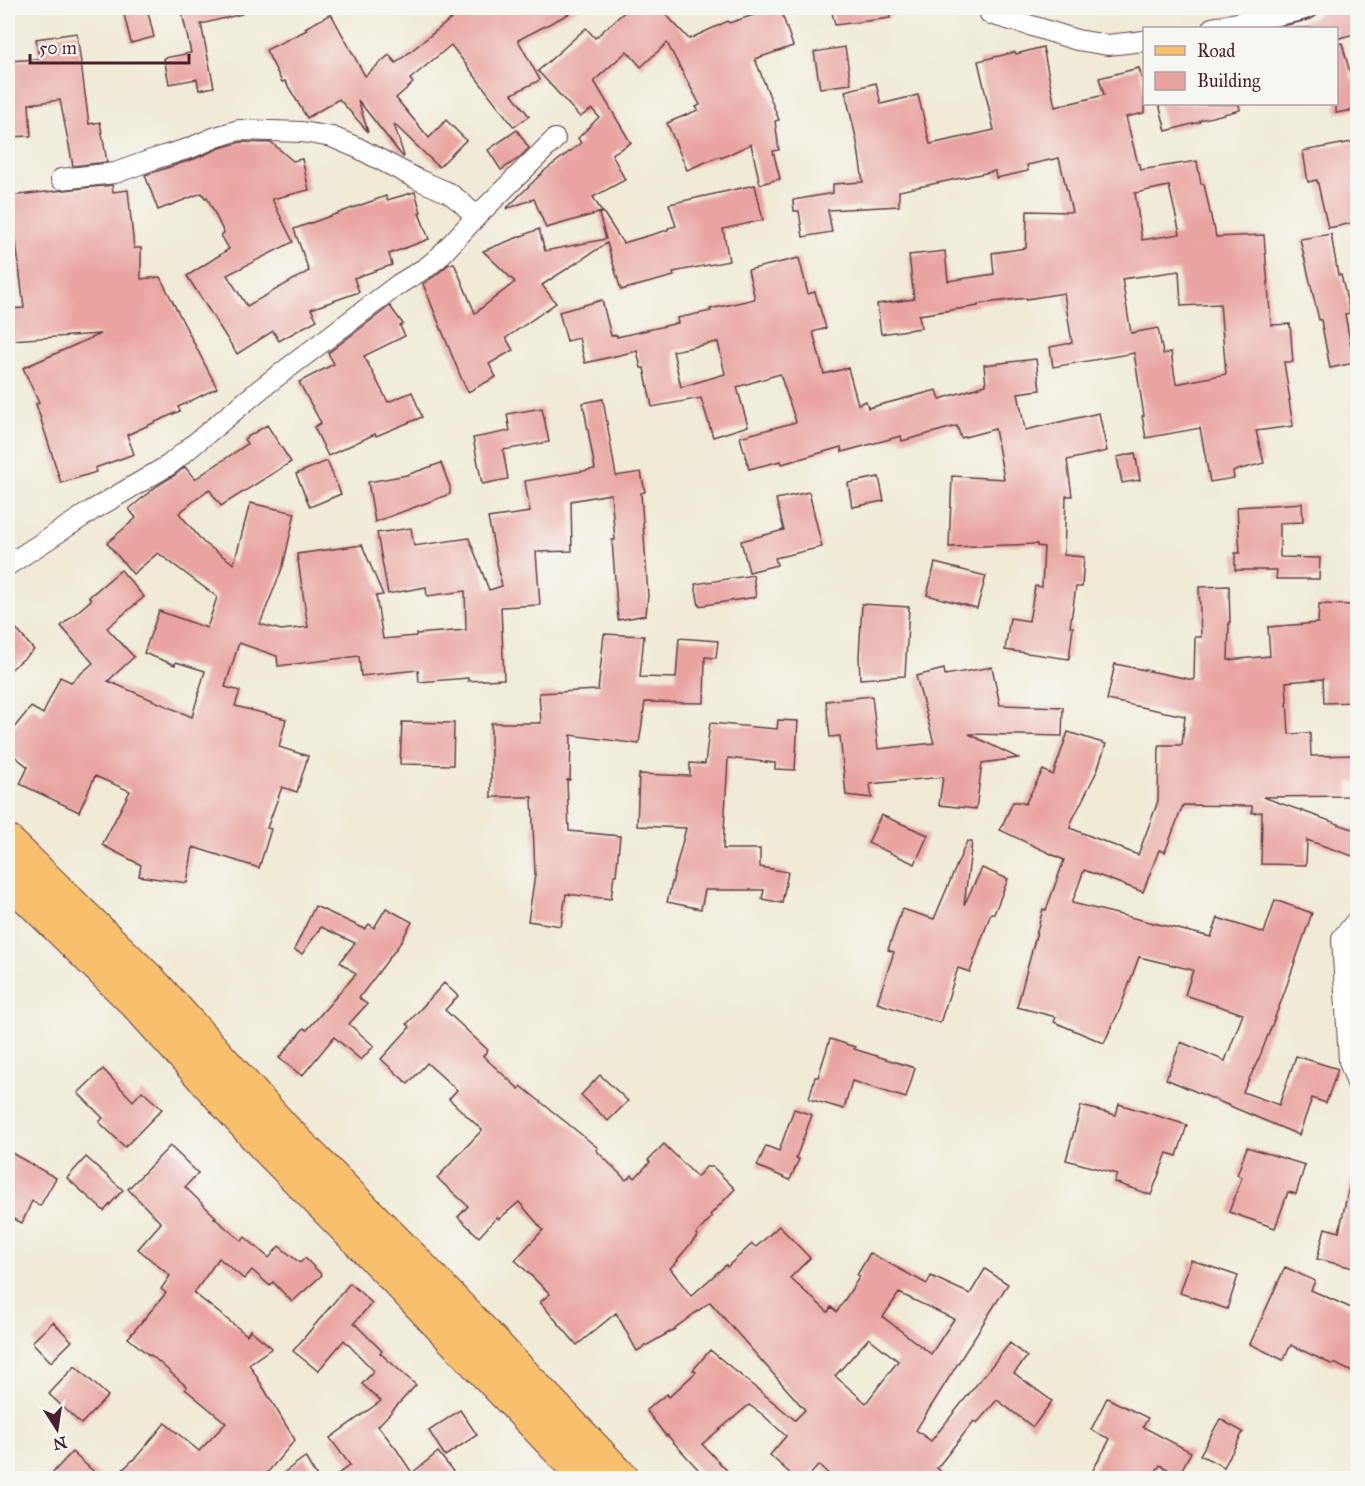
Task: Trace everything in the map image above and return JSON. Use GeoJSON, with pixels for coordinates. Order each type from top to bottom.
{"type":"FeatureCollection","features":[{"type":"Feature","properties":{"kind":"main road"},"geometry":{"type":"LineString","coordinates":[[8,841],[154,984],[283,1127],[623,1479]]}},
{"type":"Feature","properties":{"kind":"main road"},"geometry":{"type":"LineString","coordinates":[[8,879],[135,1003],[263,1145],[392,1276],[585,1479]]}},
{"type":"Feature","properties":{"kind":"street"},"geometry":{"type":"LineString","coordinates":[[1217,27],[1306,8]]}},
{"type":"Feature","properties":{"kind":"street"},"geometry":{"type":"LineString","coordinates":[[990,14],[1077,40],[1108,45],[1143,41]]}},
{"type":"Feature","properties":{"kind":"street"},"geometry":{"type":"LineString","coordinates":[[61,179],[115,173],[239,130],[302,132],[332,137],[358,148],[449,193],[476,218]]}},
{"type":"Feature","properties":{"kind":"street"},"geometry":{"type":"LineString","coordinates":[[8,565],[91,511],[170,465],[273,380],[391,290],[427,267],[555,139]]}},
{"type":"Feature","properties":{"kind":"street"},"geometry":{"type":"LineString","coordinates":[[1358,919],[1342,938],[1349,1061],[1358,1086]]}},
{"type":"Feature","properties":{"kind":"building"},"geometry":{"type":"Polygon","coordinates":[[[147,8],[154,37],[131,43],[123,10],[147,8]]]}},
{"type":"Feature","properties":{"kind":"building"},"geometry":{"type":"Polygon","coordinates":[[[181,8],[242,8],[242,14],[201,24],[214,87],[199,90],[197,79],[169,84],[164,58],[191,53],[181,8]]]}},
{"type":"Feature","properties":{"kind":"building"},"geometry":{"type":"Polygon","coordinates":[[[453,8],[580,8],[518,40],[540,80],[512,94],[529,116],[514,127],[451,45],[410,79],[413,83],[396,98],[429,138],[446,120],[466,140],[439,167],[394,124],[403,157],[358,100],[368,132],[339,99],[307,118],[285,81],[282,82],[266,50],[307,30],[305,28],[331,14],[365,76],[389,55],[396,63],[457,14],[453,8]]]}},
{"type":"Feature","properties":{"kind":"building"},"geometry":{"type":"Polygon","coordinates":[[[629,8],[660,8],[689,39],[728,21],[729,23],[780,8],[793,46],[755,59],[779,120],[775,121],[779,150],[773,151],[780,179],[760,184],[751,144],[687,170],[667,123],[698,110],[696,107],[700,105],[667,43],[641,67],[627,51],[594,81],[631,143],[612,154],[625,180],[593,197],[602,212],[546,228],[534,199],[506,209],[544,171],[581,143],[578,138],[599,117],[592,109],[580,117],[538,71],[586,28],[595,38],[629,8]]]}},
{"type":"Feature","properties":{"kind":"building"},"geometry":{"type":"Polygon","coordinates":[[[831,8],[889,8],[890,18],[835,25],[831,8]]]}},
{"type":"Feature","properties":{"kind":"building"},"geometry":{"type":"Polygon","coordinates":[[[1336,8],[1355,8],[1358,15],[1358,33],[1338,38],[1338,27],[1279,27],[1311,19],[1318,12],[1336,8]]]}},
{"type":"Feature","properties":{"kind":"building"},"geometry":{"type":"Polygon","coordinates":[[[77,33],[89,124],[100,122],[107,162],[73,166],[60,100],[29,104],[31,136],[8,137],[8,61],[39,59],[36,39],[77,33]]]}},
{"type":"Feature","properties":{"kind":"building"},"geometry":{"type":"Polygon","coordinates":[[[1342,43],[1352,80],[1358,79],[1358,109],[1336,113],[1336,105],[1338,105],[1338,44],[1342,43]]]}},
{"type":"Feature","properties":{"kind":"building"},"geometry":{"type":"Polygon","coordinates":[[[845,47],[851,84],[820,88],[814,52],[845,47]]]}},
{"type":"Feature","properties":{"kind":"building"},"geometry":{"type":"Polygon","coordinates":[[[1043,47],[1055,107],[1104,95],[1099,78],[1139,68],[1143,83],[1144,113],[1126,117],[1140,170],[1197,161],[1216,237],[1264,235],[1271,325],[1290,324],[1293,362],[1284,362],[1293,426],[1256,431],[1264,463],[1233,471],[1234,478],[1210,482],[1200,428],[1146,438],[1134,353],[1053,367],[1050,347],[1072,343],[1064,293],[978,304],[978,306],[919,315],[921,328],[881,334],[877,304],[914,299],[909,255],[945,251],[948,281],[994,274],[992,253],[1026,248],[1027,211],[1072,212],[1059,158],[1027,165],[1028,171],[996,178],[995,171],[899,191],[899,206],[828,210],[832,232],[803,237],[799,211],[794,211],[793,200],[833,193],[833,184],[863,182],[857,142],[845,91],[876,83],[881,104],[918,95],[930,144],[994,130],[978,61],[1015,52],[1016,54],[1043,47]],[[1169,186],[1135,193],[1142,240],[1180,234],[1169,186]],[[1179,271],[1122,279],[1131,333],[1158,328],[1163,354],[1171,352],[1176,384],[1226,374],[1220,304],[1181,306],[1179,271]]]}},
{"type":"Feature","properties":{"kind":"building"},"geometry":{"type":"Polygon","coordinates":[[[1159,105],[1239,105],[1240,110],[1166,131],[1159,105]]]}},
{"type":"Feature","properties":{"kind":"building"},"geometry":{"type":"Polygon","coordinates":[[[517,130],[529,148],[501,170],[488,150],[517,130]]]}},
{"type":"Feature","properties":{"kind":"building"},"geometry":{"type":"Polygon","coordinates":[[[1358,141],[1358,222],[1328,228],[1317,180],[1308,182],[1303,151],[1358,141]]]}},
{"type":"Feature","properties":{"kind":"building"},"geometry":{"type":"Polygon","coordinates":[[[241,142],[272,143],[293,161],[302,159],[309,190],[272,199],[293,242],[227,275],[247,306],[309,271],[294,229],[386,196],[387,200],[415,192],[421,212],[419,213],[429,239],[389,254],[392,265],[354,278],[359,292],[311,309],[317,320],[279,341],[273,331],[237,354],[187,276],[229,249],[221,235],[224,233],[207,197],[205,198],[202,193],[158,210],[145,175],[241,142]]]}},
{"type":"Feature","properties":{"kind":"building"},"geometry":{"type":"Polygon","coordinates":[[[112,185],[113,192],[128,190],[134,248],[141,248],[141,279],[160,277],[217,388],[178,407],[180,411],[127,435],[134,454],[95,468],[96,472],[61,483],[36,404],[39,403],[23,368],[100,334],[11,340],[9,309],[24,308],[15,234],[8,235],[8,196],[112,185]]]}},
{"type":"Feature","properties":{"kind":"building"},"geometry":{"type":"Polygon","coordinates":[[[755,185],[763,220],[723,229],[729,261],[673,272],[674,276],[621,290],[607,243],[542,285],[556,303],[506,338],[513,350],[489,364],[496,377],[468,392],[423,284],[448,265],[454,263],[475,313],[515,282],[483,251],[539,229],[545,251],[606,239],[599,214],[603,212],[623,243],[676,226],[669,204],[755,185]]]}},
{"type":"Feature","properties":{"kind":"building"},"geometry":{"type":"Polygon","coordinates":[[[1331,234],[1338,275],[1341,275],[1350,313],[1345,314],[1354,363],[1330,368],[1321,320],[1319,320],[1300,239],[1331,234]]]}},
{"type":"Feature","properties":{"kind":"building"},"geometry":{"type":"Polygon","coordinates":[[[799,258],[808,294],[815,292],[826,328],[813,332],[824,374],[848,368],[858,404],[866,401],[868,408],[937,390],[940,399],[986,385],[984,365],[1036,359],[1040,390],[1018,393],[1025,430],[1099,413],[1107,451],[1067,460],[1072,496],[1066,496],[1064,555],[1084,557],[1082,587],[1076,587],[1070,627],[1073,627],[1069,659],[1005,650],[1010,618],[1029,621],[1035,586],[1042,587],[1044,547],[1037,546],[1037,544],[949,547],[952,476],[1004,479],[995,429],[961,438],[957,426],[902,441],[901,436],[842,452],[841,447],[782,464],[781,461],[749,469],[740,437],[796,422],[780,374],[737,387],[748,426],[713,437],[701,398],[652,407],[644,368],[641,368],[637,351],[585,363],[579,338],[567,341],[559,312],[602,300],[611,336],[617,335],[617,337],[678,323],[677,318],[755,299],[748,270],[799,258]],[[718,342],[673,351],[681,387],[725,374],[718,342]]]}},
{"type":"Feature","properties":{"kind":"building"},"geometry":{"type":"Polygon","coordinates":[[[390,306],[403,324],[400,326],[405,336],[364,356],[388,402],[412,392],[422,417],[376,436],[375,434],[328,456],[314,427],[321,423],[299,382],[334,364],[328,353],[390,306]]]}},
{"type":"Feature","properties":{"kind":"building"},"geometry":{"type":"Polygon","coordinates":[[[603,399],[616,476],[641,472],[645,492],[641,493],[648,595],[646,615],[618,620],[611,494],[571,501],[572,551],[536,552],[540,605],[501,607],[504,679],[468,681],[468,678],[419,682],[418,670],[361,676],[359,656],[278,666],[277,656],[239,643],[225,687],[240,691],[235,706],[286,719],[279,747],[308,756],[297,792],[282,787],[267,828],[271,829],[259,868],[193,847],[187,883],[139,876],[141,865],[102,845],[130,791],[95,776],[79,812],[20,784],[28,767],[8,751],[8,735],[31,707],[43,714],[60,677],[71,682],[93,663],[61,626],[91,600],[89,597],[121,570],[144,597],[107,628],[134,657],[108,681],[192,717],[205,671],[176,662],[175,665],[144,653],[159,611],[207,628],[217,597],[158,553],[133,574],[107,543],[136,518],[129,509],[185,467],[195,479],[247,444],[244,439],[267,425],[291,462],[221,506],[209,489],[179,513],[203,542],[234,564],[250,503],[295,513],[283,566],[260,624],[281,630],[308,627],[297,554],[362,545],[383,595],[376,596],[383,639],[466,630],[465,591],[427,596],[426,587],[388,594],[377,533],[411,528],[414,546],[469,538],[489,590],[502,586],[488,518],[530,512],[525,481],[595,469],[583,403],[603,399]]]}},
{"type":"Feature","properties":{"kind":"building"},"geometry":{"type":"Polygon","coordinates":[[[542,408],[549,442],[503,450],[508,479],[482,484],[473,438],[510,431],[507,414],[542,408]]]}},
{"type":"Feature","properties":{"kind":"building"},"geometry":{"type":"Polygon","coordinates":[[[1135,453],[1140,480],[1122,483],[1117,457],[1135,453]]]}},
{"type":"Feature","properties":{"kind":"building"},"geometry":{"type":"Polygon","coordinates":[[[327,461],[341,494],[310,507],[296,474],[327,461]]]}},
{"type":"Feature","properties":{"kind":"building"},"geometry":{"type":"Polygon","coordinates":[[[441,463],[450,487],[450,494],[375,522],[368,482],[407,475],[441,463]]]}},
{"type":"Feature","properties":{"kind":"building"},"geometry":{"type":"Polygon","coordinates":[[[879,477],[884,501],[852,507],[848,483],[879,477]]]}},
{"type":"Feature","properties":{"kind":"building"},"geometry":{"type":"Polygon","coordinates":[[[809,492],[822,547],[775,558],[777,565],[749,572],[741,541],[784,530],[776,499],[809,492]]]}},
{"type":"Feature","properties":{"kind":"building"},"geometry":{"type":"Polygon","coordinates":[[[1302,503],[1303,522],[1280,523],[1280,557],[1320,558],[1319,579],[1276,579],[1277,570],[1235,570],[1235,553],[1240,553],[1237,507],[1302,503]]]}},
{"type":"Feature","properties":{"kind":"building"},"geometry":{"type":"Polygon","coordinates":[[[935,563],[986,576],[977,608],[927,595],[935,563]]]}},
{"type":"Feature","properties":{"kind":"building"},"geometry":{"type":"Polygon","coordinates":[[[753,575],[756,597],[699,606],[695,584],[753,575]]]}},
{"type":"Feature","properties":{"kind":"building"},"geometry":{"type":"Polygon","coordinates":[[[1229,586],[1228,660],[1270,656],[1268,627],[1318,623],[1319,604],[1354,605],[1353,665],[1358,664],[1358,702],[1324,703],[1323,679],[1286,682],[1289,734],[1310,733],[1311,756],[1358,755],[1358,782],[1349,782],[1349,796],[1263,797],[1358,831],[1358,858],[1307,840],[1306,865],[1261,864],[1262,812],[1252,813],[1252,806],[1183,805],[1165,852],[1159,850],[1143,892],[1084,870],[1072,903],[1211,937],[1218,918],[1264,933],[1275,900],[1312,913],[1282,999],[1243,1092],[1279,1105],[1296,1056],[1338,1069],[1326,1103],[1312,1098],[1299,1135],[1166,1079],[1181,1042],[1225,1061],[1243,1014],[1185,995],[1193,970],[1139,957],[1120,1009],[1104,1043],[1054,1022],[1056,1017],[1017,1007],[1043,909],[1046,910],[1064,860],[1000,830],[1013,802],[1025,804],[1043,770],[1053,775],[1068,732],[1106,744],[1097,771],[1070,828],[1138,855],[1158,801],[1159,745],[1182,745],[1185,716],[1107,700],[1115,664],[1194,680],[1195,637],[1201,637],[1199,587],[1229,586]]]}},
{"type":"Feature","properties":{"kind":"building"},"geometry":{"type":"Polygon","coordinates":[[[862,604],[909,607],[905,676],[860,679],[862,604]]]}},
{"type":"Feature","properties":{"kind":"building"},"geometry":{"type":"Polygon","coordinates":[[[8,619],[34,650],[8,672],[8,619]]]}},
{"type":"Feature","properties":{"kind":"building"},"geometry":{"type":"Polygon","coordinates":[[[604,634],[644,636],[640,677],[676,678],[679,638],[718,641],[716,658],[705,657],[704,703],[645,702],[639,744],[571,735],[570,780],[567,780],[569,831],[620,836],[611,899],[566,894],[561,926],[528,921],[535,875],[532,797],[491,797],[491,723],[541,723],[539,693],[598,690],[604,634]]]}},
{"type":"Feature","properties":{"kind":"building"},"geometry":{"type":"Polygon","coordinates":[[[992,667],[1000,705],[1063,707],[1062,736],[969,734],[1018,758],[982,763],[976,809],[939,805],[943,777],[870,784],[872,798],[846,795],[840,736],[830,737],[826,701],[872,696],[878,749],[934,743],[916,676],[944,669],[945,675],[992,667]]]}},
{"type":"Feature","properties":{"kind":"building"},"geometry":{"type":"Polygon","coordinates":[[[778,720],[798,721],[795,770],[775,769],[775,763],[728,758],[723,849],[760,849],[760,867],[788,872],[782,903],[762,899],[764,890],[705,890],[701,909],[667,902],[686,828],[637,826],[639,774],[690,776],[690,763],[705,764],[710,723],[777,729],[778,720]]]}},
{"type":"Feature","properties":{"kind":"building"},"geometry":{"type":"Polygon","coordinates":[[[402,722],[454,723],[453,765],[400,764],[402,722]]]}},
{"type":"Feature","properties":{"kind":"building"},"geometry":{"type":"Polygon","coordinates":[[[881,815],[928,835],[915,864],[868,843],[881,815]]]}},
{"type":"Feature","properties":{"kind":"building"},"geometry":{"type":"Polygon","coordinates":[[[967,841],[972,842],[964,905],[982,868],[1008,879],[994,914],[991,913],[970,972],[958,968],[940,1023],[877,1003],[894,952],[888,950],[902,909],[934,919],[967,841]]]}},
{"type":"Feature","properties":{"kind":"building"},"geometry":{"type":"Polygon","coordinates":[[[315,906],[365,929],[369,924],[374,928],[386,908],[412,922],[399,945],[359,998],[367,1004],[349,1024],[374,1046],[361,1060],[334,1037],[302,1076],[279,1058],[304,1028],[307,1030],[356,974],[340,962],[355,943],[321,927],[302,954],[294,950],[315,906]]]}},
{"type":"Feature","properties":{"kind":"building"},"geometry":{"type":"Polygon","coordinates":[[[444,983],[458,996],[445,1010],[488,1050],[483,1056],[519,1089],[521,1086],[598,1148],[596,1150],[626,1180],[632,1175],[635,1178],[664,1144],[697,1177],[706,1167],[713,1167],[735,1189],[710,1215],[712,1217],[670,1268],[691,1296],[752,1244],[756,1247],[779,1226],[810,1258],[790,1278],[828,1312],[831,1307],[837,1312],[860,1276],[857,1275],[870,1253],[927,1284],[931,1276],[970,1294],[985,1269],[1008,1284],[916,1430],[931,1441],[1010,1343],[1027,1357],[1014,1373],[1052,1401],[1033,1427],[997,1400],[977,1423],[974,1421],[937,1468],[948,1479],[834,1479],[819,1465],[806,1479],[796,1479],[770,1455],[786,1436],[749,1405],[702,1444],[735,1479],[707,1479],[666,1436],[646,1410],[667,1394],[669,1397],[696,1372],[693,1370],[710,1350],[795,1420],[805,1410],[710,1302],[675,1329],[637,1351],[616,1313],[577,1345],[540,1302],[550,1294],[515,1260],[543,1230],[519,1202],[499,1219],[497,1217],[479,1237],[458,1217],[468,1206],[437,1178],[482,1130],[449,1099],[457,1090],[427,1063],[408,1084],[381,1059],[410,1027],[407,1024],[444,983]],[[899,1293],[883,1317],[931,1354],[954,1319],[899,1293]],[[869,1338],[835,1376],[866,1403],[898,1361],[869,1338]]]}},
{"type":"Feature","properties":{"kind":"building"},"geometry":{"type":"Polygon","coordinates":[[[830,1039],[915,1068],[906,1098],[852,1081],[844,1109],[809,1099],[830,1039]]]}},
{"type":"Feature","properties":{"kind":"building"},"geometry":{"type":"Polygon","coordinates":[[[103,1069],[133,1101],[142,1091],[162,1109],[125,1147],[99,1122],[103,1118],[78,1093],[103,1069]]]}},
{"type":"Feature","properties":{"kind":"building"},"geometry":{"type":"Polygon","coordinates":[[[600,1075],[628,1101],[608,1121],[581,1095],[600,1075]]]}},
{"type":"Feature","properties":{"kind":"building"},"geometry":{"type":"Polygon","coordinates":[[[1119,1104],[1187,1125],[1177,1156],[1167,1153],[1151,1195],[1114,1182],[1117,1174],[1066,1160],[1081,1106],[1116,1115],[1119,1104]]]}},
{"type":"Feature","properties":{"kind":"building"},"geometry":{"type":"Polygon","coordinates":[[[794,1109],[812,1115],[790,1180],[757,1166],[766,1146],[779,1151],[794,1109]]]}},
{"type":"Feature","properties":{"kind":"building"},"geometry":{"type":"Polygon","coordinates":[[[170,1146],[198,1173],[185,1187],[216,1217],[214,1218],[242,1241],[245,1237],[269,1258],[279,1246],[300,1263],[305,1258],[322,1275],[292,1302],[273,1282],[270,1286],[252,1270],[244,1279],[219,1258],[194,1293],[247,1335],[250,1330],[272,1348],[249,1364],[295,1440],[262,1479],[113,1479],[138,1455],[165,1423],[199,1451],[226,1423],[185,1389],[187,1387],[151,1355],[128,1338],[166,1293],[161,1289],[170,1276],[138,1249],[161,1223],[128,1189],[170,1146]]]}},
{"type":"Feature","properties":{"kind":"building"},"geometry":{"type":"Polygon","coordinates":[[[1247,1147],[1305,1165],[1296,1194],[1288,1192],[1275,1228],[1229,1212],[1242,1177],[1237,1175],[1247,1147]]]}},
{"type":"Feature","properties":{"kind":"building"},"geometry":{"type":"Polygon","coordinates":[[[8,1151],[56,1178],[40,1206],[32,1201],[22,1223],[8,1216],[8,1151]]]}},
{"type":"Feature","properties":{"kind":"building"},"geometry":{"type":"Polygon","coordinates":[[[86,1157],[123,1190],[104,1211],[67,1178],[86,1157]]]}},
{"type":"Feature","properties":{"kind":"building"},"geometry":{"type":"Polygon","coordinates":[[[1350,1182],[1358,1183],[1358,1269],[1317,1259],[1325,1228],[1339,1232],[1350,1182]]]}},
{"type":"Feature","properties":{"kind":"building"},"geometry":{"type":"Polygon","coordinates":[[[1191,1260],[1238,1276],[1227,1309],[1180,1293],[1191,1260]]]}},
{"type":"Feature","properties":{"kind":"building"},"geometry":{"type":"Polygon","coordinates":[[[1285,1267],[1315,1281],[1311,1290],[1358,1311],[1358,1375],[1291,1345],[1283,1360],[1250,1344],[1285,1267]]]}},
{"type":"Feature","properties":{"kind":"building"},"geometry":{"type":"Polygon","coordinates":[[[350,1283],[372,1303],[354,1323],[382,1351],[380,1353],[416,1385],[378,1426],[412,1473],[438,1452],[459,1479],[331,1479],[350,1465],[330,1438],[381,1401],[362,1384],[374,1371],[344,1340],[318,1371],[293,1351],[350,1283]]]}},
{"type":"Feature","properties":{"kind":"building"},"geometry":{"type":"Polygon","coordinates":[[[53,1322],[72,1341],[51,1362],[32,1342],[53,1322]]]}},
{"type":"Feature","properties":{"kind":"building"},"geometry":{"type":"Polygon","coordinates":[[[75,1366],[108,1396],[81,1424],[49,1394],[75,1366]]]}},
{"type":"Feature","properties":{"kind":"building"},"geometry":{"type":"Polygon","coordinates":[[[1107,1398],[1148,1418],[1143,1427],[1191,1452],[1179,1475],[1160,1465],[1151,1479],[1088,1479],[1110,1439],[1091,1430],[1107,1398]]]}},
{"type":"Feature","properties":{"kind":"building"},"geometry":{"type":"Polygon","coordinates":[[[460,1410],[477,1435],[445,1456],[429,1431],[460,1410]]]}},
{"type":"Feature","properties":{"kind":"building"},"geometry":{"type":"Polygon","coordinates":[[[1220,1419],[1243,1432],[1224,1467],[1200,1455],[1220,1419]]]}},
{"type":"Feature","properties":{"kind":"building"},"geometry":{"type":"Polygon","coordinates":[[[72,1452],[102,1479],[47,1479],[72,1452]]]}},
{"type":"Feature","properties":{"kind":"building"},"geometry":{"type":"Polygon","coordinates":[[[305,1457],[318,1479],[275,1479],[305,1457]]]}}]}
